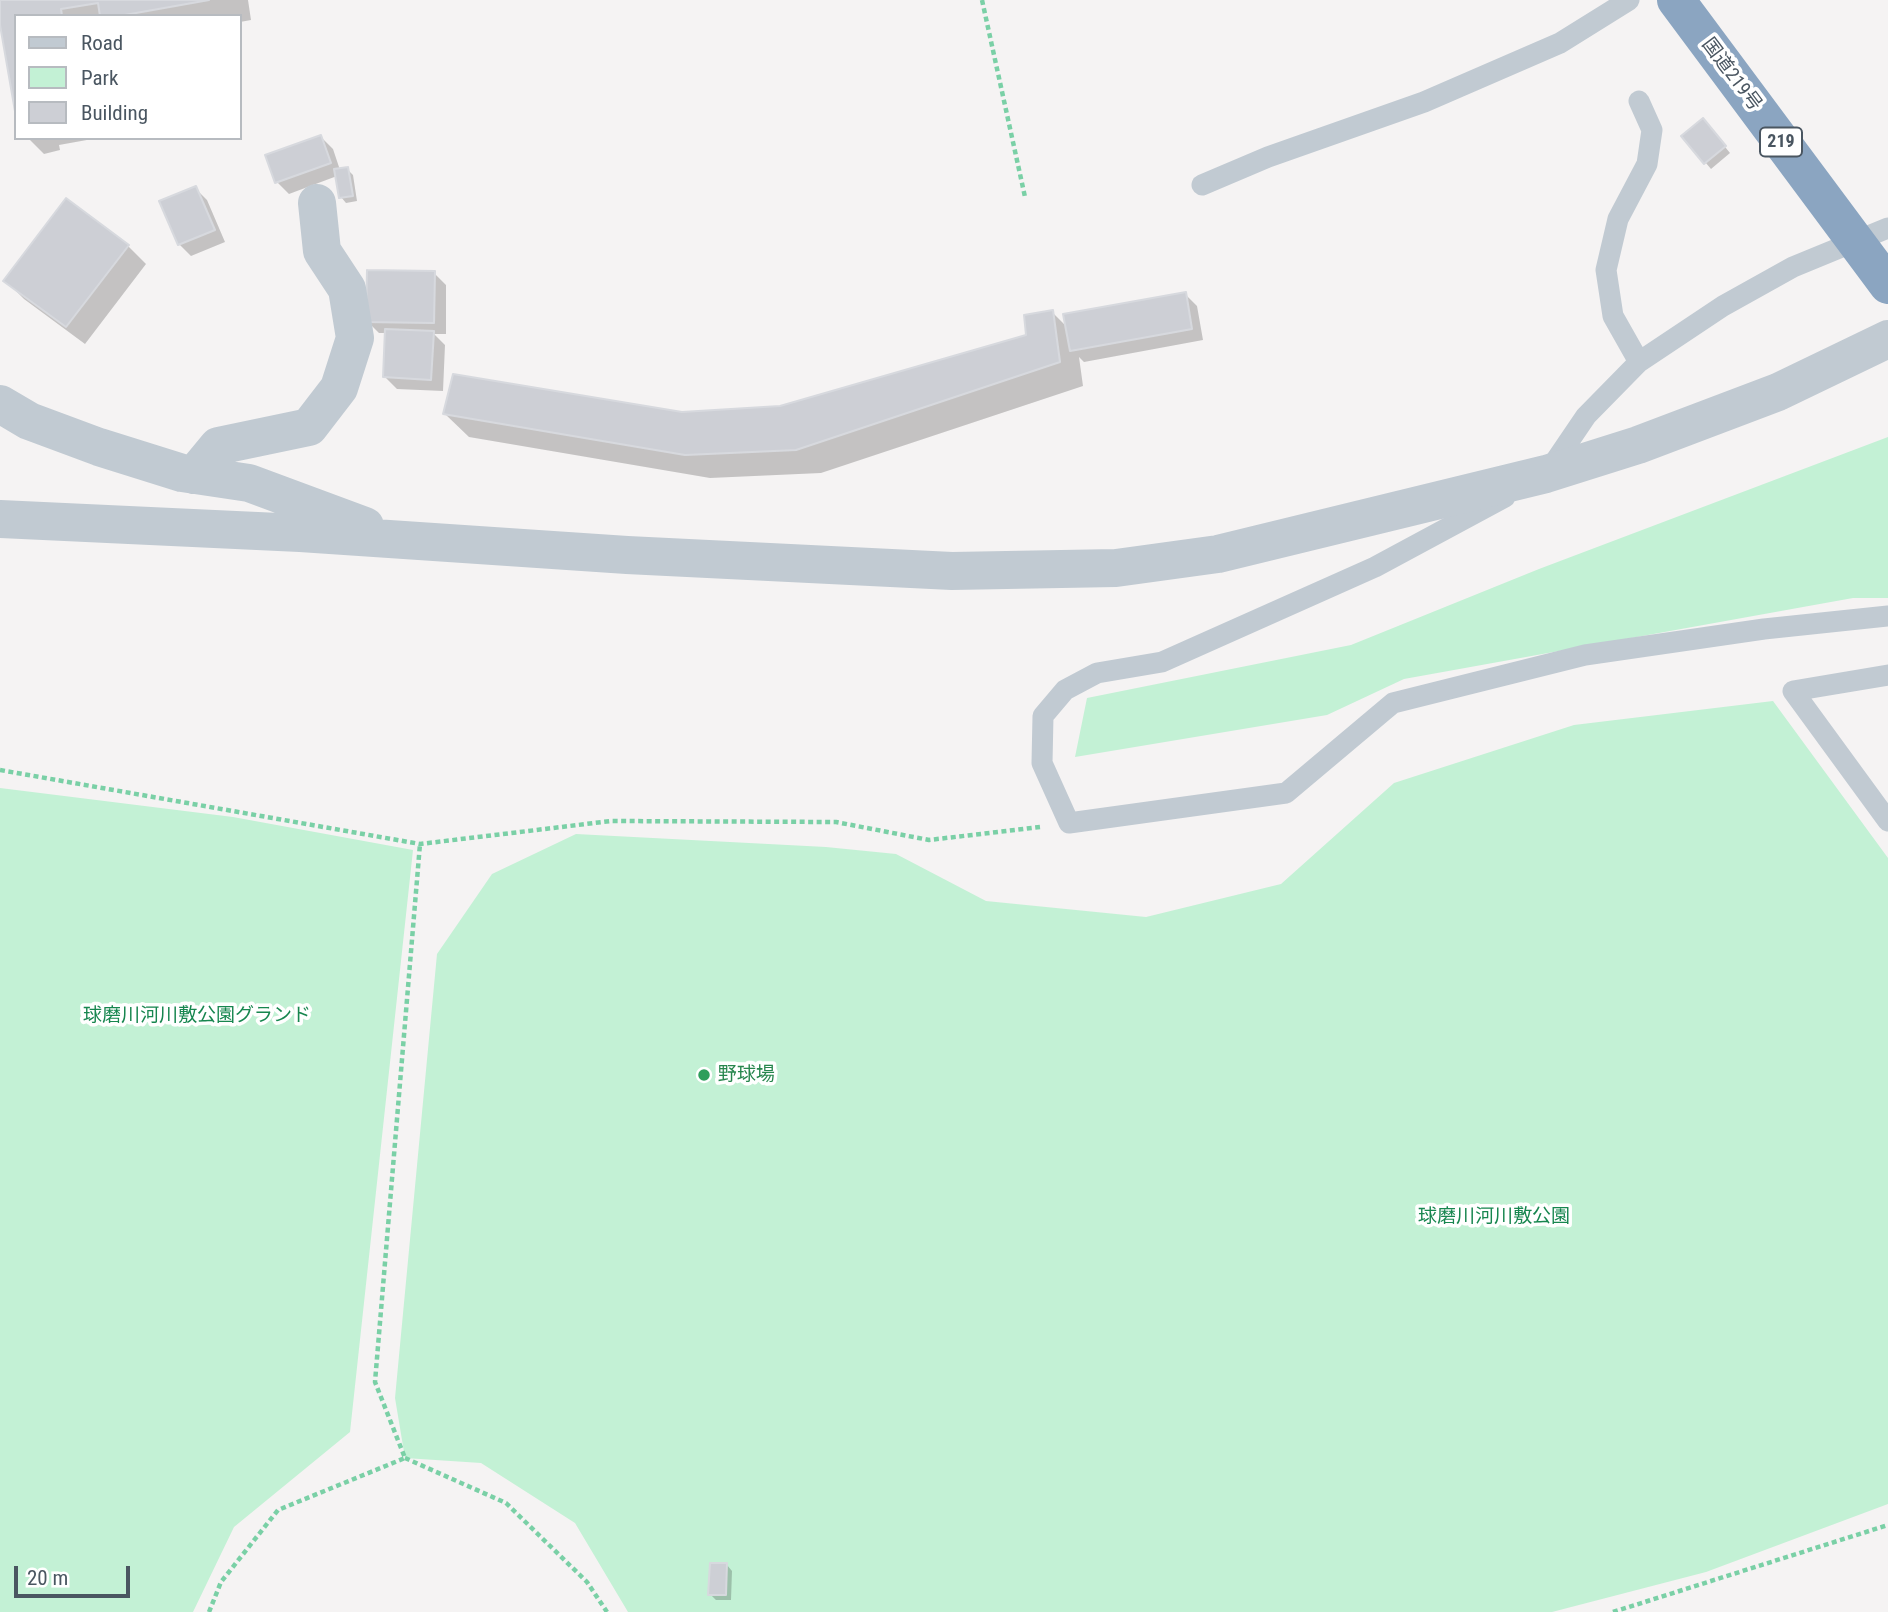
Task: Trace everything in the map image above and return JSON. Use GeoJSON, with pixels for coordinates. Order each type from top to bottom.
{"type":"FeatureCollection","features":[{"type":"Feature","properties":{"kind":"highway","name":"国道219号"},"geometry":{"type":"LineString","coordinates":[[1682,9],[1882,276]]}},
{"type":"Feature","properties":{"kind":"street"},"geometry":{"type":"LineString","coordinates":[[194,475],[218,446],[309,427],[339,387],[355,338],[347,289],[322,251],[317,203]]}},
{"type":"Feature","properties":{"kind":"street"},"geometry":{"type":"LineString","coordinates":[[0,519],[627,555],[952,570],[1116,568],[1218,554],[1546,474],[1638,445],[1778,392],[1888,339]]}},
{"type":"Feature","properties":{"kind":"street"},"geometry":{"type":"LineString","coordinates":[[0,404],[29,421],[99,447],[194,475],[249,483],[400,540]]}},
{"type":"Feature","properties":{"kind":"lane"},"geometry":{"type":"LineString","coordinates":[[1202,185],[1268,157],[1436,97],[1560,43],[1629,0]]}},
{"type":"Feature","properties":{"kind":"lane"},"geometry":{"type":"LineString","coordinates":[[1639,101],[1652,130],[1647,164],[1618,219],[1606,270],[1613,316],[1639,362]]}},
{"type":"Feature","properties":{"kind":"lane"},"geometry":{"type":"LineString","coordinates":[[1888,228],[1793,267],[1723,306],[1639,362],[1586,416],[1546,474],[1375,567],[1275,612],[1162,662],[1097,673],[1065,690],[1043,716],[1042,763],[1069,823],[1286,793],[1393,703],[1586,655],[1764,629],[1888,616]]}},
{"type":"Feature","properties":{"kind":"lane"},"geometry":{"type":"LineString","coordinates":[[1888,675],[1793,691],[1888,821]]}},
{"type":"Feature","properties":{"kind":"path"},"geometry":{"type":"LineString","coordinates":[[982,0],[1025,197]]}},
{"type":"Feature","properties":{"kind":"path"},"geometry":{"type":"LineString","coordinates":[[0,770],[420,844],[611,821],[836,822],[929,840],[1069,823]]}},
{"type":"Feature","properties":{"kind":"path"},"geometry":{"type":"LineString","coordinates":[[420,844],[375,1382],[405,1458],[506,1503],[587,1582],[607,1612]]}},
{"type":"Feature","properties":{"kind":"path"},"geometry":{"type":"LineString","coordinates":[[209,1612],[221,1582],[278,1510],[405,1458]]}},
{"type":"Feature","properties":{"kind":"path"},"geometry":{"type":"LineString","coordinates":[[1612,1612],[1888,1524]]}},
{"type":"Feature","properties":{"kind":"green space"},"geometry":{"type":"Polygon","coordinates":[[[1888,437],[1888,598],[1853,598],[1404,679],[1327,715],[1075,757],[1087,698],[1351,645],[1539,569],[1888,437]]]}},
{"type":"Feature","properties":{"kind":"green space","name":"球磨川河川敷公園"},"geometry":{"type":"Polygon","coordinates":[[[1773,701],[1888,858],[1888,1504],[1706,1572],[1552,1612],[628,1612],[575,1523],[481,1463],[405,1458],[395,1398],[437,954],[492,874],[576,834],[826,847],[896,854],[986,901],[1146,917],[1281,884],[1394,783],[1574,725],[1773,701]]]}},
{"type":"Feature","properties":{"kind":"green space","name":"球磨川河川敷公園グランド"},"geometry":{"type":"Polygon","coordinates":[[[0,788],[233,817],[413,850],[350,1432],[234,1527],[193,1612],[0,1612],[0,788]]]}},
{"type":"Feature","properties":{"kind":"building"},"geometry":{"type":"Polygon","coordinates":[[[0,0],[209,0],[130,14],[100,14],[98,3],[61,9],[62,14],[14,14],[14,106],[0,25],[0,0]]]}},
{"type":"Feature","properties":{"kind":"building"},"geometry":{"type":"Polygon","coordinates":[[[1703,118],[1726,146],[1704,164],[1681,136],[1703,118]]]}},
{"type":"Feature","properties":{"kind":"building"},"geometry":{"type":"Polygon","coordinates":[[[321,135],[331,163],[275,183],[265,155],[321,135]]]}},
{"type":"Feature","properties":{"kind":"building"},"geometry":{"type":"Polygon","coordinates":[[[348,167],[353,196],[339,198],[334,169],[348,167]]]}},
{"type":"Feature","properties":{"kind":"building"},"geometry":{"type":"Polygon","coordinates":[[[196,186],[215,230],[178,245],[159,201],[196,186]]]}},
{"type":"Feature","properties":{"kind":"building"},"geometry":{"type":"Polygon","coordinates":[[[66,198],[129,245],[66,327],[3,281],[66,198]]]}},
{"type":"Feature","properties":{"kind":"building"},"geometry":{"type":"Polygon","coordinates":[[[367,270],[435,271],[434,323],[366,322],[367,270]]]}},
{"type":"Feature","properties":{"kind":"building"},"geometry":{"type":"Polygon","coordinates":[[[1186,292],[1192,329],[1070,351],[1063,314],[1186,292]]]}},
{"type":"Feature","properties":{"kind":"building"},"geometry":{"type":"Polygon","coordinates":[[[1053,310],[1060,362],[796,450],[685,455],[443,414],[453,374],[682,412],[780,406],[1026,335],[1024,315],[1053,310]]]}},
{"type":"Feature","properties":{"kind":"building"},"geometry":{"type":"Polygon","coordinates":[[[385,329],[434,331],[431,380],[383,377],[385,329]]]}},
{"type":"Feature","properties":{"kind":"building"},"geometry":{"type":"Polygon","coordinates":[[[710,1563],[727,1563],[726,1595],[708,1595],[710,1563]]]}},
{"type":"Feature","properties":{"kind":"place","name":"野球場"},"geometry":{"type":"Point","coordinates":[704,1075]}}]}
